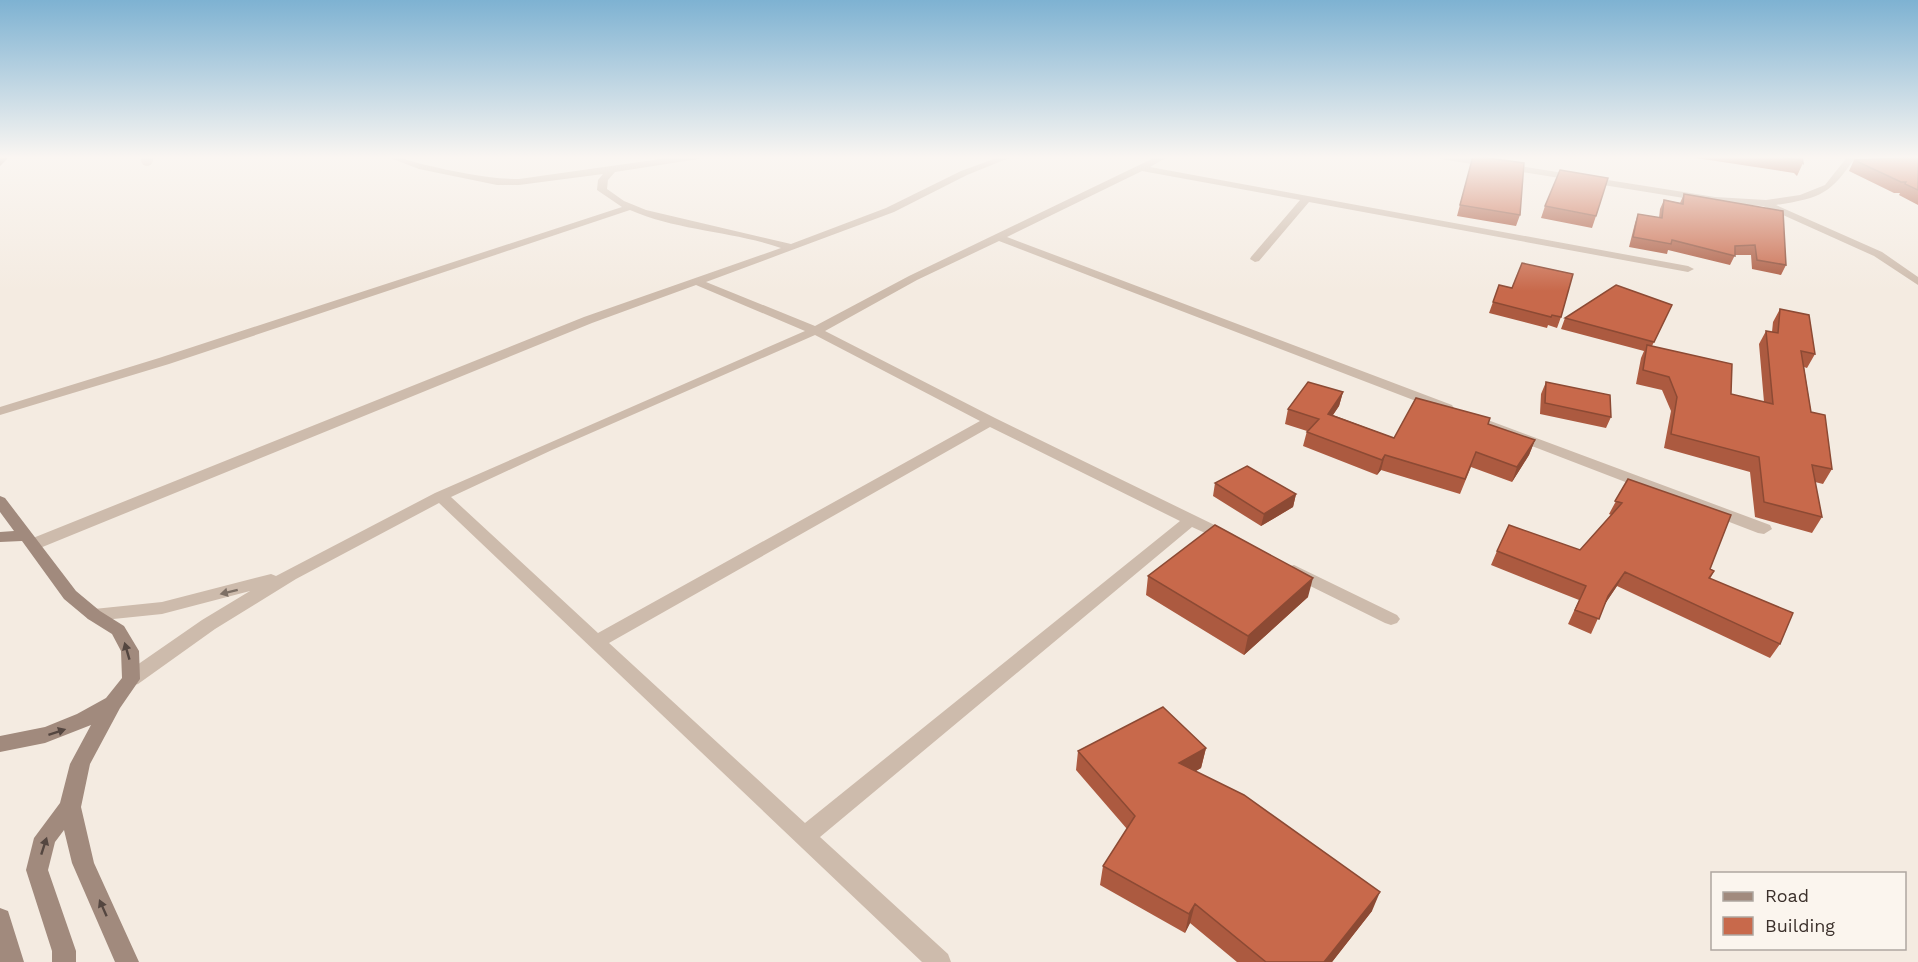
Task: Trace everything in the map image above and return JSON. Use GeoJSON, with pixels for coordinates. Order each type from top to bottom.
{"type":"FeatureCollection","features":[{"type":"Feature","properties":{"kind":"main road"},"geometry":{"type":"LineString","coordinates":[[0,501],[8,519],[31,540],[70,595],[94,615],[118,630],[130,651],[131,679],[114,703],[80,764],[70,807],[45,838],[37,870],[64,951],[64,962]]}},
{"type":"Feature","properties":{"kind":"main road"},"geometry":{"type":"LineString","coordinates":[[0,537],[31,540]]}},
{"type":"Feature","properties":{"kind":"main road"},"geometry":{"type":"LineString","coordinates":[[0,744],[58,733],[85,721],[114,703]]}},
{"type":"Feature","properties":{"kind":"main road"},"geometry":{"type":"LineString","coordinates":[[70,807],[83,863],[127,962]]}},
{"type":"Feature","properties":{"kind":"main road"},"geometry":{"type":"LineString","coordinates":[[0,919],[12,962]]}},
{"type":"Feature","properties":{"kind":"street"},"geometry":{"type":"LineString","coordinates":[[615,201],[631,207],[790,248]]}},
{"type":"Feature","properties":{"kind":"street"},"geometry":{"type":"LineString","coordinates":[[31,540],[588,320],[790,248],[908,201]]}},
{"type":"Feature","properties":{"kind":"street"},"geometry":{"type":"LineString","coordinates":[[131,679],[180,642],[285,576],[440,496],[816,331],[910,279],[1073,201]]}},
{"type":"Feature","properties":{"kind":"street"},"geometry":{"type":"LineString","coordinates":[[1255,259],[1304,201]]}},
{"type":"Feature","properties":{"kind":"street"},"geometry":{"type":"LineString","coordinates":[[1321,201],[1689,270]]}},
{"type":"Feature","properties":{"kind":"street"},"geometry":{"type":"LineString","coordinates":[[1730,201],[1766,203],[1781,201]]}},
{"type":"Feature","properties":{"kind":"street"},"geometry":{"type":"LineString","coordinates":[[1766,203],[1878,254],[1918,282]]}},
{"type":"Feature","properties":{"kind":"street"},"geometry":{"type":"LineString","coordinates":[[0,411],[164,361],[631,207]]}},
{"type":"Feature","properties":{"kind":"street"},"geometry":{"type":"LineString","coordinates":[[998,237],[1764,530]]}},
{"type":"Feature","properties":{"kind":"street"},"geometry":{"type":"LineString","coordinates":[[695,281],[816,331],[990,421],[1244,546]]}},
{"type":"Feature","properties":{"kind":"street"},"geometry":{"type":"LineString","coordinates":[[597,642],[990,421]]}},
{"type":"Feature","properties":{"kind":"street"},"geometry":{"type":"LineString","coordinates":[[440,496],[939,962]]}},
{"type":"Feature","properties":{"kind":"street"},"geometry":{"type":"LineString","coordinates":[[804,837],[1191,520]]}},
{"type":"Feature","properties":{"kind":"street"},"geometry":{"type":"LineString","coordinates":[[1275,562],[1391,620]]}},
{"type":"Feature","properties":{"kind":"street"},"geometry":{"type":"LineString","coordinates":[[94,615],[162,608],[285,576]]}},
{"type":"Feature","properties":{"kind":"building"},"geometry":{"type":"Polygon","coordinates":[[[1461,201],[1521,201],[1520,215],[1460,205],[1461,201]]]}},
{"type":"Feature","properties":{"kind":"building"},"geometry":{"type":"Polygon","coordinates":[[[1547,201],[1601,201],[1596,216],[1545,206],[1547,201]]]}},
{"type":"Feature","properties":{"kind":"building"},"geometry":{"type":"Polygon","coordinates":[[[1664,201],[1683,204],[1683,201],[1724,201],[1783,211],[1786,265],[1757,260],[1755,245],[1735,246],[1735,256],[1672,240],[1671,244],[1633,237],[1638,214],[1662,218],[1664,201]]]}},
{"type":"Feature","properties":{"kind":"building"},"geometry":{"type":"Polygon","coordinates":[[[1522,263],[1573,274],[1561,317],[1552,315],[1551,317],[1493,302],[1499,285],[1512,288],[1522,263]]]}},
{"type":"Feature","properties":{"kind":"building"},"geometry":{"type":"Polygon","coordinates":[[[1616,285],[1672,305],[1654,342],[1565,318],[1616,285]]]}},
{"type":"Feature","properties":{"kind":"building"},"geometry":{"type":"Polygon","coordinates":[[[1780,309],[1809,315],[1815,354],[1801,351],[1811,412],[1825,415],[1832,469],[1812,465],[1822,517],[1764,502],[1759,457],[1671,434],[1677,397],[1669,377],[1643,370],[1647,345],[1732,364],[1731,394],[1773,404],[1766,331],[1778,333],[1780,309]]]}},
{"type":"Feature","properties":{"kind":"building"},"geometry":{"type":"Polygon","coordinates":[[[1308,382],[1343,392],[1328,414],[1394,438],[1416,398],[1490,418],[1488,424],[1535,440],[1517,467],[1476,452],[1465,479],[1385,455],[1382,460],[1307,432],[1319,419],[1288,409],[1308,382]]]}},
{"type":"Feature","properties":{"kind":"building"},"geometry":{"type":"Polygon","coordinates":[[[1546,382],[1610,395],[1611,417],[1545,403],[1546,382]]]}},
{"type":"Feature","properties":{"kind":"building"},"geometry":{"type":"Polygon","coordinates":[[[1247,466],[1296,494],[1264,514],[1215,483],[1247,466]]]}},
{"type":"Feature","properties":{"kind":"building"},"geometry":{"type":"Polygon","coordinates":[[[1628,479],[1731,515],[1710,569],[1714,571],[1709,578],[1793,613],[1780,644],[1625,572],[1608,596],[1599,619],[1575,610],[1586,586],[1497,551],[1509,525],[1580,550],[1622,503],[1615,501],[1628,479]]]}},
{"type":"Feature","properties":{"kind":"building"},"geometry":{"type":"Polygon","coordinates":[[[1215,525],[1313,578],[1248,636],[1148,576],[1215,525]]]}},
{"type":"Feature","properties":{"kind":"building"},"geometry":{"type":"Polygon","coordinates":[[[1163,707],[1206,748],[1179,763],[1244,795],[1380,892],[1324,962],[1266,962],[1195,904],[1189,914],[1103,866],[1135,816],[1078,751],[1163,707]]]}}]}
